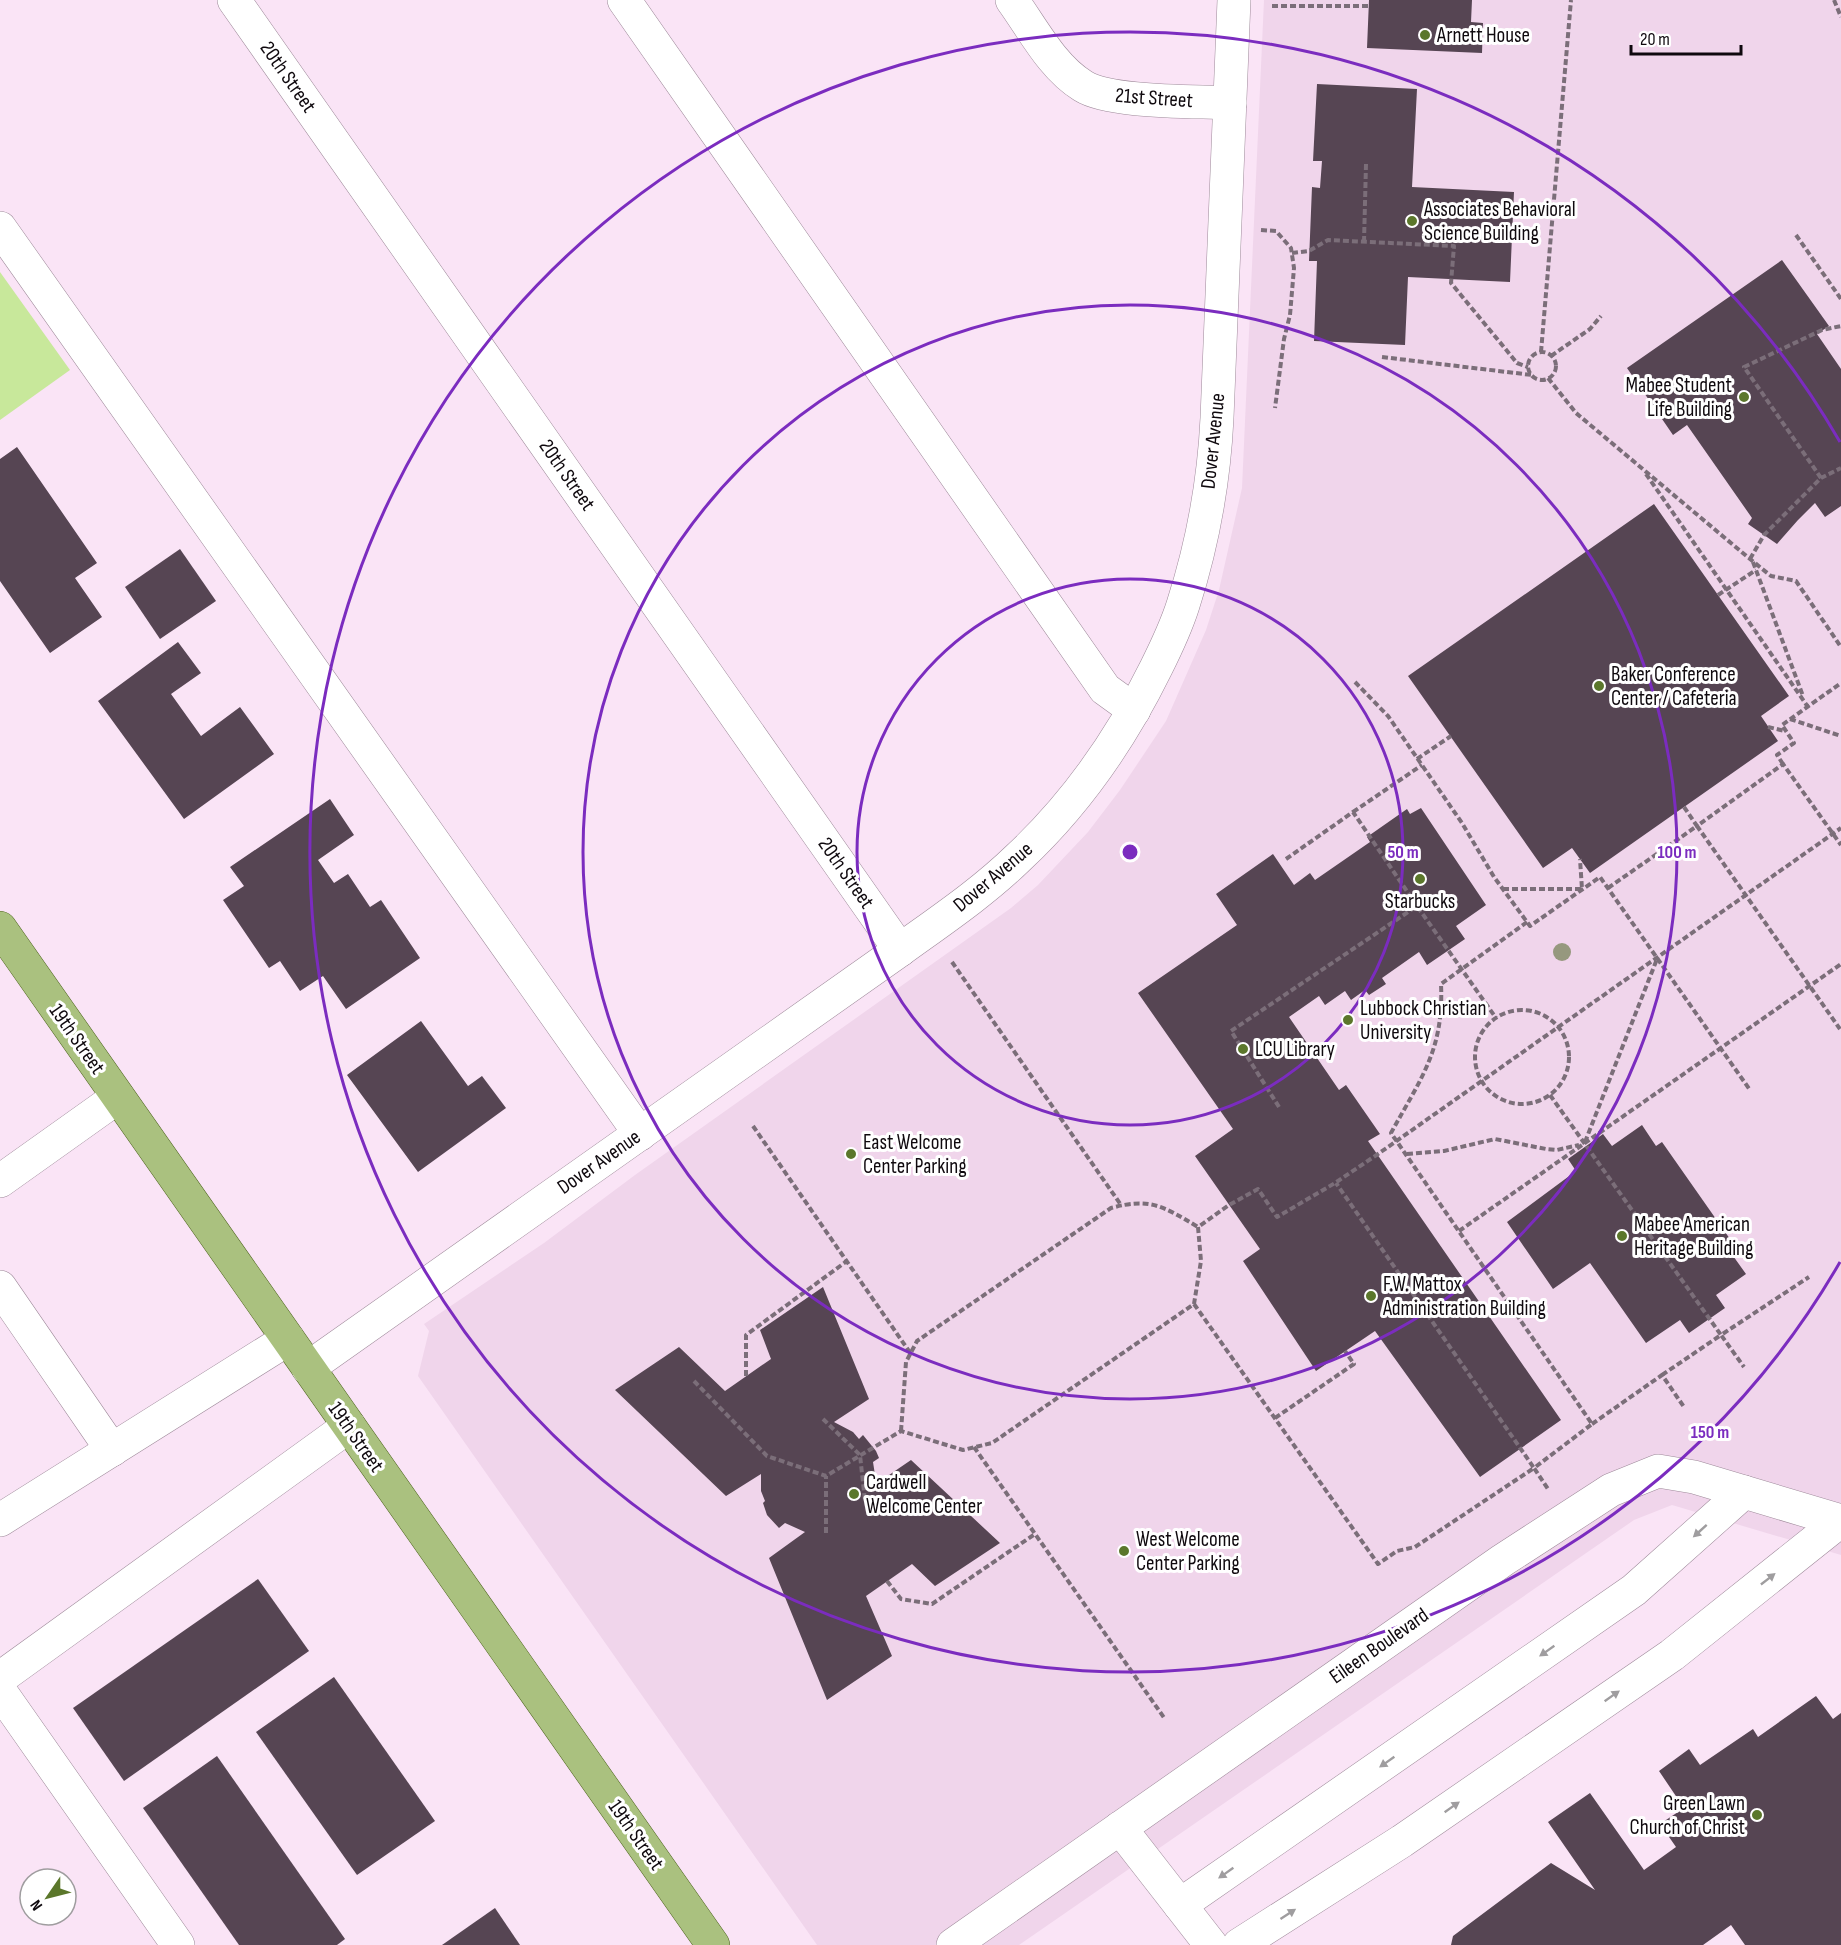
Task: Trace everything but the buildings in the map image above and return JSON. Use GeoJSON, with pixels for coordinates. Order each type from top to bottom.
{"type":"FeatureCollection","features":[{"type":"Feature","properties":{"kind":"main road","name":"19th Street"},"geometry":{"type":"LineString","coordinates":[[0,928],[713,1945]]}},
{"type":"Feature","properties":{"kind":"street","name":"20th Street"},"geometry":{"type":"LineString","coordinates":[[234,0],[900,950]]}},
{"type":"Feature","properties":{"kind":"street"},"geometry":{"type":"LineString","coordinates":[[624,0],[1105,689],[1134,710]]}},
{"type":"Feature","properties":{"kind":"street","name":"21st Street"},"geometry":{"type":"LineString","coordinates":[[1012,0],[1053,57],[1083,86],[1115,97],[1230,103]]}},
{"type":"Feature","properties":{"kind":"street","name":"Dover Avenue"},"geometry":{"type":"LineString","coordinates":[[308,1368],[900,950],[987,886],[1056,820],[1081,790],[1134,710],[1163,653],[1183,606],[1211,482],[1217,425],[1234,0]]}},
{"type":"Feature","properties":{"kind":"street"},"geometry":{"type":"LineString","coordinates":[[0,228],[640,1134]]}},
{"type":"Feature","properties":{"kind":"street"},"geometry":{"type":"LineString","coordinates":[[0,1181],[118,1097]]}},
{"type":"Feature","properties":{"kind":"street"},"geometry":{"type":"LineString","coordinates":[[0,1287],[112,1450]]}},
{"type":"Feature","properties":{"kind":"street"},"geometry":{"type":"LineString","coordinates":[[0,1520],[288,1339]]}},
{"type":"Feature","properties":{"kind":"street"},"geometry":{"type":"LineString","coordinates":[[0,1678],[349,1426]]}},
{"type":"Feature","properties":{"kind":"street","name":"Eileen Boulevard"},"geometry":{"type":"LineString","coordinates":[[953,1945],[1503,1560],[1611,1490],[1658,1471],[1694,1477],[1841,1521]]}},
{"type":"Feature","properties":{"kind":"street"},"geometry":{"type":"LineString","coordinates":[[1180,1905],[1634,1590],[1743,1492]]}},
{"type":"Feature","properties":{"kind":"street"},"geometry":{"type":"LineString","coordinates":[[1239,1945],[1402,1841],[1672,1654],[1841,1521]]}},
{"type":"Feature","properties":{"kind":"street"},"geometry":{"type":"LineString","coordinates":[[0,1691],[178,1945]]}},
{"type":"Feature","properties":{"kind":"street"},"geometry":{"type":"LineString","coordinates":[[1120,1828],[1211,1945]]}},
{"type":"Feature","properties":{"kind":"path"},"geometry":{"type":"LineString","coordinates":[[1541,352],[1571,0]]}},
{"type":"Feature","properties":{"kind":"path"},"geometry":{"type":"LineString","coordinates":[[1834,0],[1841,17]]}},
{"type":"Feature","properties":{"kind":"path"},"geometry":{"type":"LineString","coordinates":[[1272,6],[1369,6]]}},
{"type":"Feature","properties":{"kind":"path"},"geometry":{"type":"LineString","coordinates":[[1364,242],[1366,164]]}},
{"type":"Feature","properties":{"kind":"path"},"geometry":{"type":"LineString","coordinates":[[1257,230],[1276,231],[1291,248],[1294,268],[1290,315],[1284,339],[1275,408]]}},
{"type":"Feature","properties":{"kind":"path"},"geometry":{"type":"LineString","coordinates":[[1796,235],[1840,295]]}},
{"type":"Feature","properties":{"kind":"path"},"geometry":{"type":"LineString","coordinates":[[1292,253],[1309,251],[1328,240],[1454,246],[1451,283],[1517,363],[1528,367],[1532,375]]}},
{"type":"Feature","properties":{"kind":"path"},"geometry":{"type":"LineString","coordinates":[[1551,356],[1590,329],[1601,316]]}},
{"type":"Feature","properties":{"kind":"path"},"geometry":{"type":"LineString","coordinates":[[1821,478],[1744,367],[1822,330],[1841,326]]}},
{"type":"Feature","properties":{"kind":"path"},"geometry":{"type":"LineString","coordinates":[[1382,357],[1532,375],[1540,379],[1548,378],[1556,368],[1554,359],[1541,352],[1534,354],[1528,367]]}},
{"type":"Feature","properties":{"kind":"path"},"geometry":{"type":"LineString","coordinates":[[1548,378],[1576,412],[1751,560],[1771,576],[1796,581],[1841,647]]}},
{"type":"Feature","properties":{"kind":"path"},"geometry":{"type":"LineString","coordinates":[[1641,467],[1807,704]]}},
{"type":"Feature","properties":{"kind":"path"},"geometry":{"type":"LineString","coordinates":[[1751,560],[1764,535],[1821,478],[1841,468]]}},
{"type":"Feature","properties":{"kind":"path"},"geometry":{"type":"LineString","coordinates":[[1751,560],[1807,704]]}},
{"type":"Feature","properties":{"kind":"path"},"geometry":{"type":"LineString","coordinates":[[1718,596],[1756,570]]}},
{"type":"Feature","properties":{"kind":"path"},"geometry":{"type":"LineString","coordinates":[[1355,682],[1388,716],[1530,926],[1600,877],[1750,1090]]}},
{"type":"Feature","properties":{"kind":"path"},"geometry":{"type":"LineString","coordinates":[[1841,683],[1807,704],[1782,725],[1794,743],[1777,755],[1841,845]]}},
{"type":"Feature","properties":{"kind":"path"},"geometry":{"type":"LineString","coordinates":[[1790,719],[1841,736]]}},
{"type":"Feature","properties":{"kind":"path"},"geometry":{"type":"LineString","coordinates":[[1768,727],[1786,731]]}},
{"type":"Feature","properties":{"kind":"path"},"geometry":{"type":"LineString","coordinates":[[1418,759],[1451,736]]}},
{"type":"Feature","properties":{"kind":"path"},"geometry":{"type":"LineString","coordinates":[[1608,888],[1783,764]]}},
{"type":"Feature","properties":{"kind":"path"},"geometry":{"type":"LineString","coordinates":[[1286,858],[1422,765]]}},
{"type":"Feature","properties":{"kind":"path"},"geometry":{"type":"LineString","coordinates":[[1684,807],[1839,1026]]}},
{"type":"Feature","properties":{"kind":"path"},"geometry":{"type":"LineString","coordinates":[[1353,812],[1460,970],[1496,1018]]}},
{"type":"Feature","properties":{"kind":"path"},"geometry":{"type":"LineString","coordinates":[[1198,1227],[1229,1205],[1258,1189],[1277,1217],[1335,1183],[1841,828]]}},
{"type":"Feature","properties":{"kind":"path"},"geometry":{"type":"LineString","coordinates":[[1580,859],[1582,889]]}},
{"type":"Feature","properties":{"kind":"path"},"geometry":{"type":"LineString","coordinates":[[1503,888],[1582,889]]}},
{"type":"Feature","properties":{"kind":"path"},"geometry":{"type":"LineString","coordinates":[[1279,1107],[1231,1031],[1417,906]]}},
{"type":"Feature","properties":{"kind":"path"},"geometry":{"type":"LineString","coordinates":[[1527,922],[1441,984],[1442,1006],[1433,1053],[1409,1104],[1391,1133],[1592,1424]]}},
{"type":"Feature","properties":{"kind":"path"},"geometry":{"type":"LineString","coordinates":[[1585,1143],[1658,958]]}},
{"type":"Feature","properties":{"kind":"path"},"geometry":{"type":"LineString","coordinates":[[952,962],[1121,1206]]}},
{"type":"Feature","properties":{"kind":"path"},"geometry":{"type":"LineString","coordinates":[[1459,1231],[1841,964]]}},
{"type":"Feature","properties":{"kind":"path"},"geometry":{"type":"LineString","coordinates":[[1521,1010],[1537,1012],[1550,1019],[1558,1028],[1562,1030],[1568,1045],[1569,1060],[1566,1076],[1558,1089],[1545,1099],[1531,1104],[1515,1104],[1500,1099],[1487,1089],[1482,1082],[1475,1061],[1476,1046],[1483,1031],[1496,1018],[1506,1012],[1521,1010]]}},
{"type":"Feature","properties":{"kind":"path"},"geometry":{"type":"LineString","coordinates":[[1550,1095],[1744,1367]]}},
{"type":"Feature","properties":{"kind":"path"},"geometry":{"type":"LineString","coordinates":[[753,1126],[911,1354]]}},
{"type":"Feature","properties":{"kind":"path"},"geometry":{"type":"LineString","coordinates":[[1406,1154],[1444,1151],[1495,1139],[1546,1149],[1569,1148],[1585,1143]]}},
{"type":"Feature","properties":{"kind":"path"},"geometry":{"type":"LineString","coordinates":[[1335,1183],[1553,1497]]}},
{"type":"Feature","properties":{"kind":"path"},"geometry":{"type":"LineString","coordinates":[[901,1431],[906,1362],[917,1341],[1111,1208],[1131,1203],[1162,1206],[1198,1227]]}},
{"type":"Feature","properties":{"kind":"path"},"geometry":{"type":"LineString","coordinates":[[1198,1227],[1201,1261],[1194,1304],[1378,1564],[1397,1551],[1415,1547],[1534,1468],[1662,1375],[1809,1277]]}},
{"type":"Feature","properties":{"kind":"path"},"geometry":{"type":"LineString","coordinates":[[746,1376],[746,1335],[846,1261]]}},
{"type":"Feature","properties":{"kind":"path"},"geometry":{"type":"LineString","coordinates":[[826,1476],[901,1431],[963,1450],[992,1443],[1194,1304]]}},
{"type":"Feature","properties":{"kind":"path"},"geometry":{"type":"LineString","coordinates":[[1275,1418],[1354,1364],[1345,1351]]}},
{"type":"Feature","properties":{"kind":"path"},"geometry":{"type":"LineString","coordinates":[[1662,1375],[1684,1407]]}},
{"type":"Feature","properties":{"kind":"path"},"geometry":{"type":"LineString","coordinates":[[694,1381],[767,1456],[826,1476]]}},
{"type":"Feature","properties":{"kind":"path"},"geometry":{"type":"LineString","coordinates":[[822,1419],[860,1455],[865,1501]]}},
{"type":"Feature","properties":{"kind":"path"},"geometry":{"type":"LineString","coordinates":[[974,1447],[1165,1719]]}},
{"type":"Feature","properties":{"kind":"path"},"geometry":{"type":"LineString","coordinates":[[826,1476],[826,1533]]}},
{"type":"Feature","properties":{"kind":"path"},"geometry":{"type":"LineString","coordinates":[[887,1581],[901,1599],[932,1604],[1035,1534]]}},
{"type":"Feature","properties":{"kind":"shaded area","name":"Lubbock Christian University"},"geometry":{"type":"Polygon","coordinates":[[[1264,0],[1841,0],[1841,1555],[1672,1505],[1634,1520],[1019,1945],[817,1945],[418,1376],[429,1331],[424,1324],[544,1243],[635,1175],[1011,908],[1038,885],[1088,832],[1120,790],[1166,721],[1206,630],[1219,590],[1242,488],[1264,0]]]}},
{"type":"Feature","properties":{"kind":"green space"},"geometry":{"type":"Polygon","coordinates":[[[0,272],[70,370],[0,420],[0,272]]]}},
{"type":"Feature","properties":{"kind":"place","name":"Arnett House"},"geometry":{"type":"Point","coordinates":[1425,35]}},
{"type":"Feature","properties":{"kind":"place","name":"Associates Behavioral Science Building"},"geometry":{"type":"Point","coordinates":[1412,221]}},
{"type":"Feature","properties":{"kind":"place","name":"Mabee Student Life Building"},"geometry":{"type":"Point","coordinates":[1744,397]}},
{"type":"Feature","properties":{"kind":"place","name":"Baker Conference Center / Cafeteria"},"geometry":{"type":"Point","coordinates":[1599,686]}},
{"type":"Feature","properties":{"kind":"place","name":"Starbucks"},"geometry":{"type":"Point","coordinates":[1420,879]}},
{"type":"Feature","properties":{"kind":"place","name":"Lubbock Christian University"},"geometry":{"type":"Point","coordinates":[1348,1020]}},
{"type":"Feature","properties":{"kind":"place","name":"LCU Library"},"geometry":{"type":"Point","coordinates":[1243,1049]}},
{"type":"Feature","properties":{"kind":"place","name":"East Welcome Center Parking"},"geometry":{"type":"Point","coordinates":[851,1154]}},
{"type":"Feature","properties":{"kind":"place","name":"Mabee American Heritage Building"},"geometry":{"type":"Point","coordinates":[1622,1236]}},
{"type":"Feature","properties":{"kind":"place","name":"F.W. Mattox Administration Building"},"geometry":{"type":"Point","coordinates":[1371,1296]}},
{"type":"Feature","properties":{"kind":"place","name":"Cardwell Welcome Center"},"geometry":{"type":"Point","coordinates":[854,1494]}},
{"type":"Feature","properties":{"kind":"place","name":"West Welcome Center Parking"},"geometry":{"type":"Point","coordinates":[1124,1551]}},
{"type":"Feature","properties":{"kind":"place","name":"Green Lawn Church of Christ"},"geometry":{"type":"Point","coordinates":[1757,1815]}}]}
